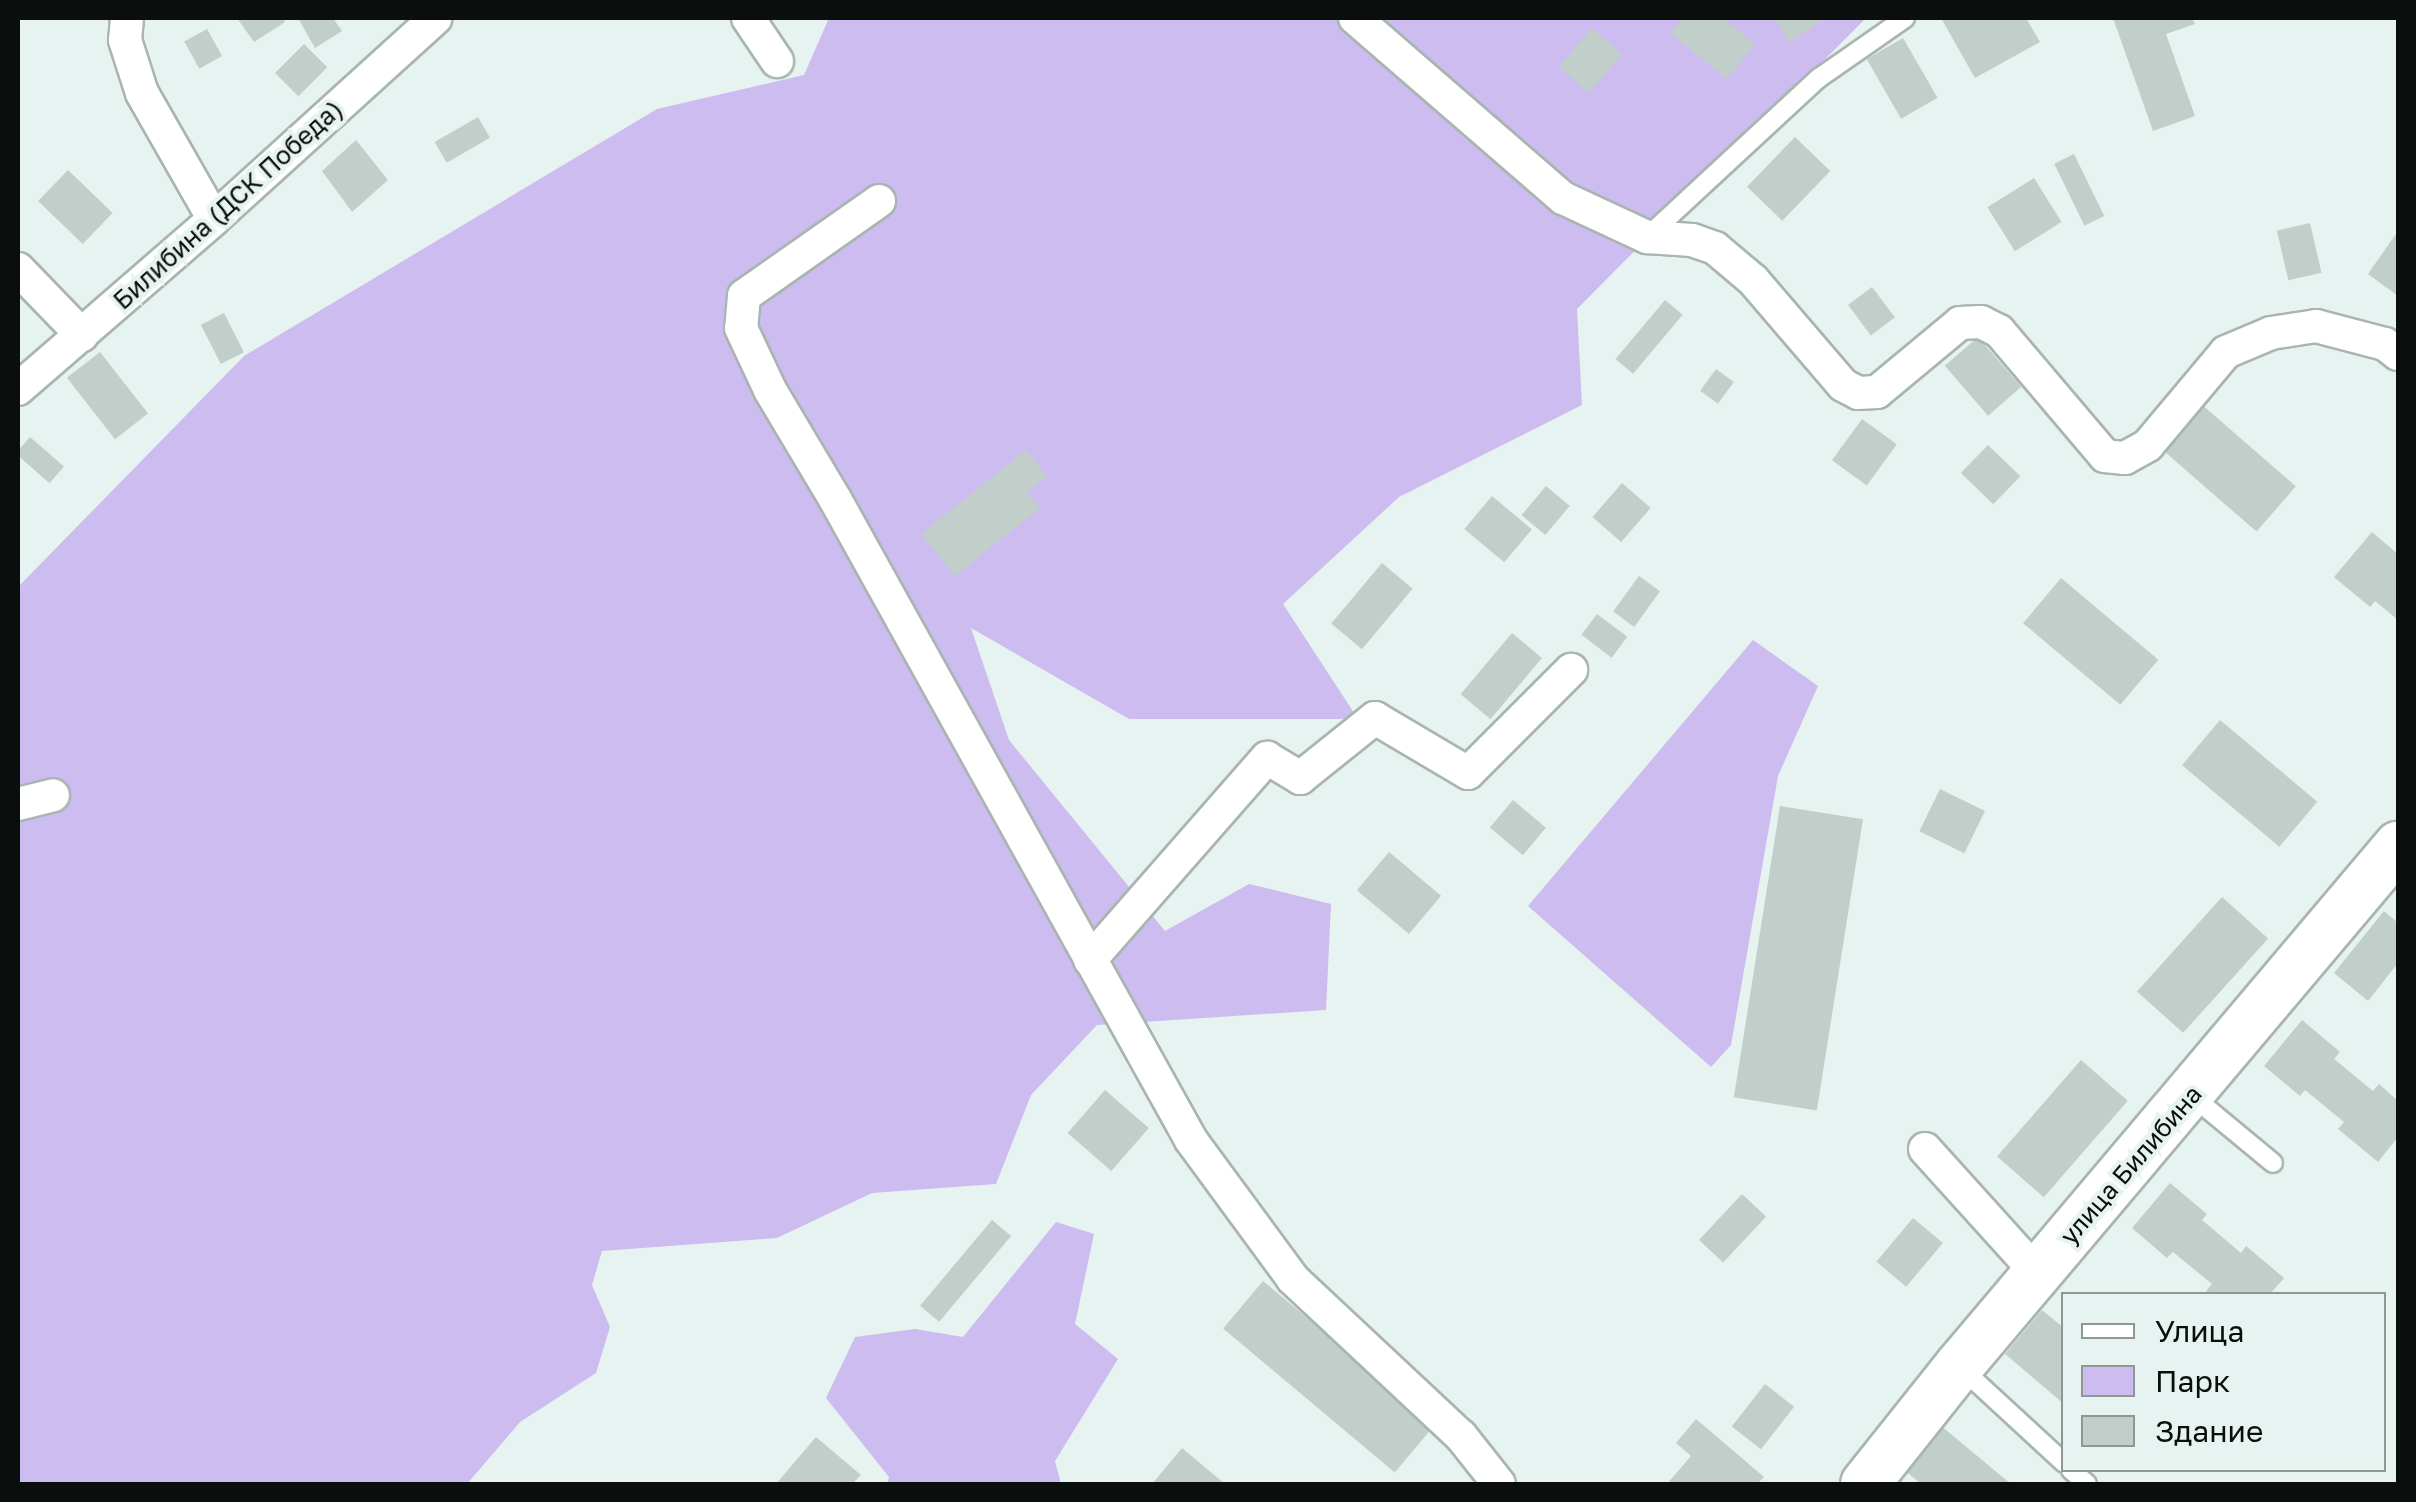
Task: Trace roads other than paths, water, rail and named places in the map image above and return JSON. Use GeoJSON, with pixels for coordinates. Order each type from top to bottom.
{"type":"FeatureCollection","features":[{"type":"Feature","properties":{"kind":"main road","name":"улица Билибина"},"geometry":{"type":"LineString","coordinates":[[1865,1484],[1959,1366],[2191,1096],[2398,846]]}},
{"type":"Feature","properties":{"kind":"street"},"geometry":{"type":"LineString","coordinates":[[127,18],[125,40],[142,92],[214,220]]}},
{"type":"Feature","properties":{"kind":"street","name":"Билибина (ДСК Победа)"},"geometry":{"type":"LineString","coordinates":[[18,389],[214,220],[436,18]]}},
{"type":"Feature","properties":{"kind":"street"},"geometry":{"type":"LineString","coordinates":[[748,18],[777,60]]}},
{"type":"Feature","properties":{"kind":"street"},"geometry":{"type":"LineString","coordinates":[[1355,18],[1563,198],[1647,238],[1692,240],[1714,248],[1767,295],[1843,385],[1858,393],[1877,392],[1960,324],[1981,322],[1999,332],[2105,456],[2125,458],[2148,445],[2226,352],[2271,333],[2316,326],[2384,344],[2398,354]]}},
{"type":"Feature","properties":{"kind":"street"},"geometry":{"type":"LineString","coordinates":[[878,201],[744,296],[740,328],[770,390],[835,498],[1191,1140],[1293,1279],[1460,1436],[1499,1484]]}},
{"type":"Feature","properties":{"kind":"street"},"geometry":{"type":"LineString","coordinates":[[18,270],[82,335]]}},
{"type":"Feature","properties":{"kind":"street"},"geometry":{"type":"LineString","coordinates":[[1090,960],[1267,758],[1300,778],[1375,718],[1468,774],[1571,670]]}},
{"type":"Feature","properties":{"kind":"street"},"geometry":{"type":"LineString","coordinates":[[18,804],[53,795]]}},
{"type":"Feature","properties":{"kind":"street"},"geometry":{"type":"LineString","coordinates":[[1925,1150],[2038,1274]]}},
{"type":"Feature","properties":{"kind":"lane"},"geometry":{"type":"LineString","coordinates":[[1647,238],[1819,78],[1904,18]]}},
{"type":"Feature","properties":{"kind":"lane"},"geometry":{"type":"LineString","coordinates":[[2191,1096],[2273,1164]]}},
{"type":"Feature","properties":{"kind":"lane"},"geometry":{"type":"LineString","coordinates":[[1959,1366],[2061,1460]]}}]}
